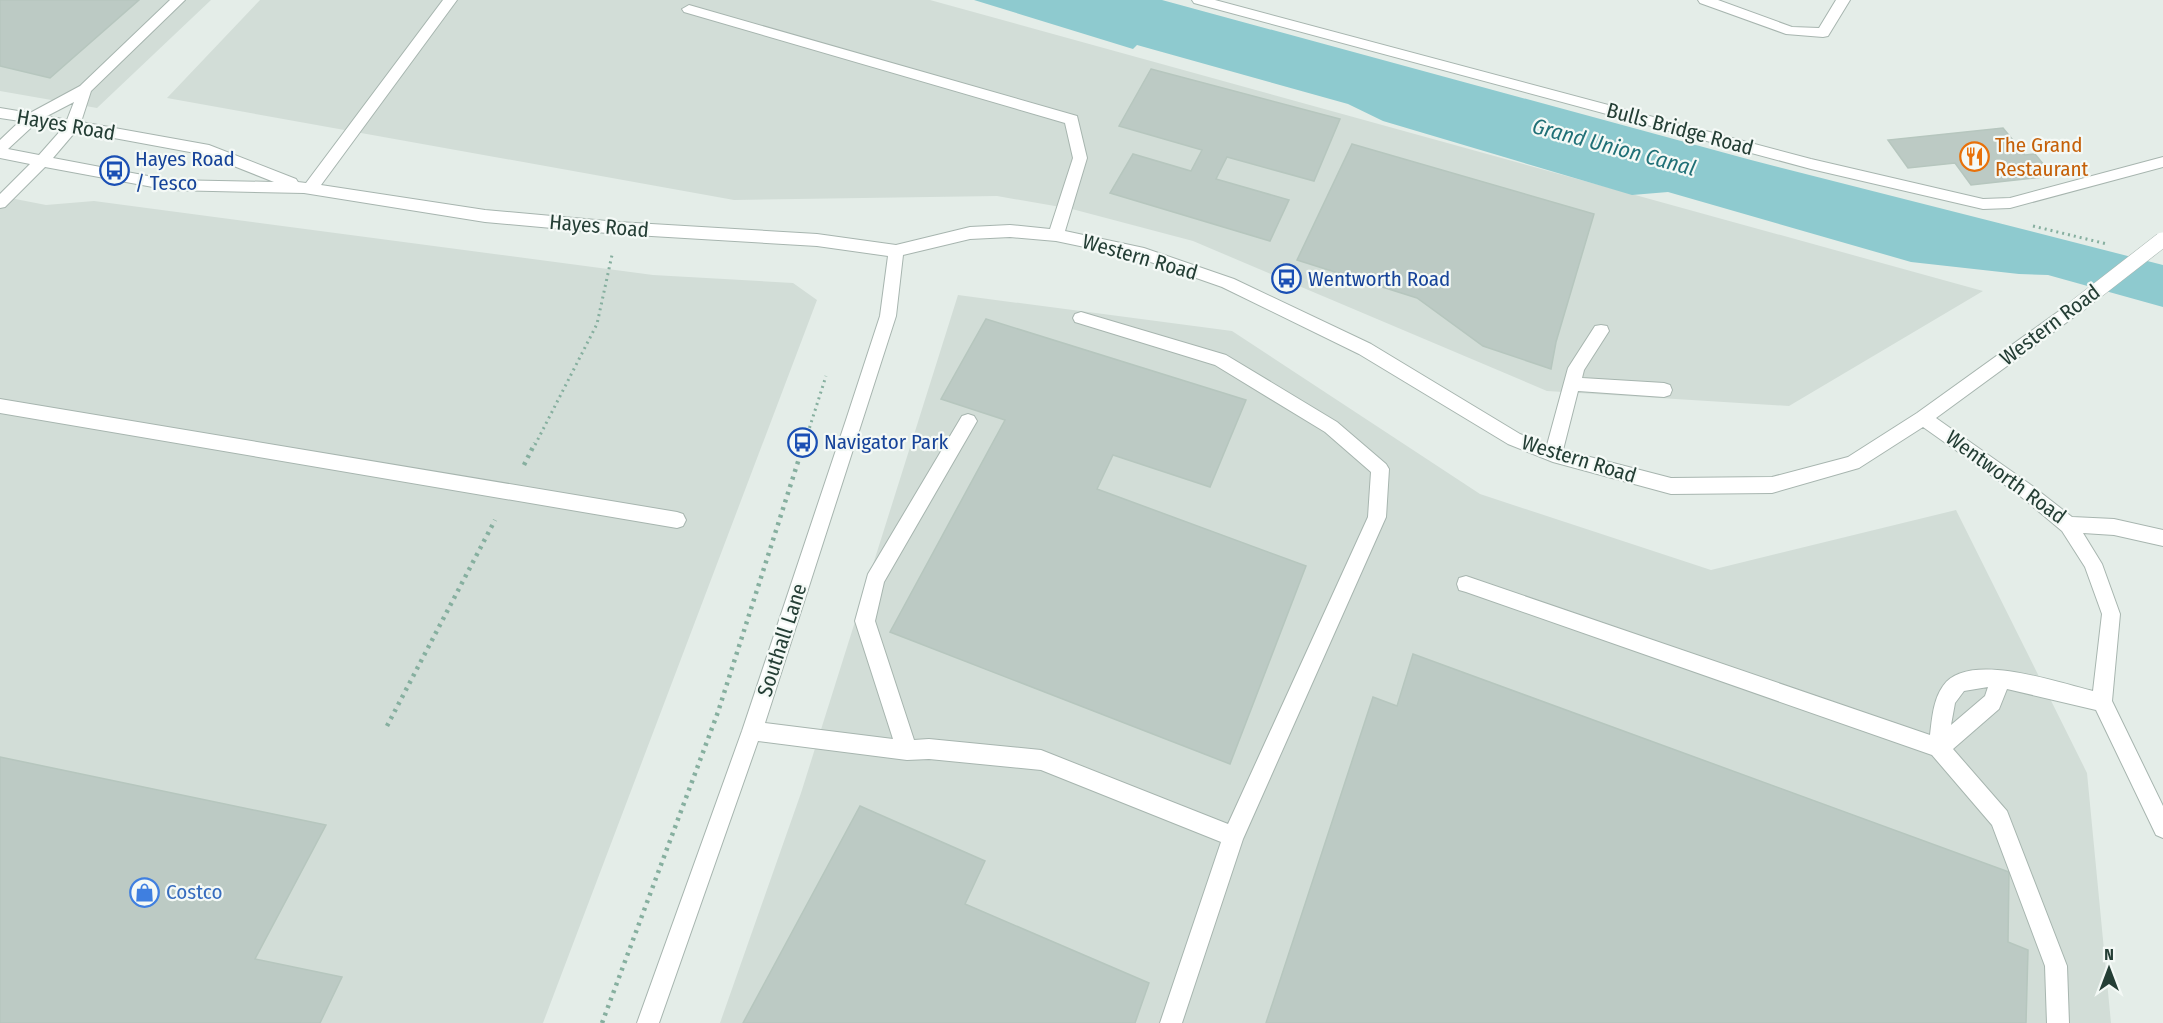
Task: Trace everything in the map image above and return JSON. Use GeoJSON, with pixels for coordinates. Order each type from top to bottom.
{"type":"FeatureCollection","features":[{"type":"Feature","properties":{"kind":"street"},"geometry":{"type":"LineString","coordinates":[[0,147],[33,118],[85,89],[178,0]]}},
{"type":"Feature","properties":{"kind":"street"},"geometry":{"type":"LineString","coordinates":[[307,189],[450,0]]}},
{"type":"Feature","properties":{"kind":"street","name":"Bulls Bridge Road"},"geometry":{"type":"LineString","coordinates":[[1199,0],[1811,164],[1983,204],[2010,203],[2163,162]]}},
{"type":"Feature","properties":{"kind":"street"},"geometry":{"type":"LineString","coordinates":[[1705,0],[1791,31],[1823,33],[1843,0]]}},
{"type":"Feature","properties":{"kind":"street"},"geometry":{"type":"LineString","coordinates":[[688,9],[1071,120],[1080,158],[1056,234]]}},
{"type":"Feature","properties":{"kind":"street"},"geometry":{"type":"LineString","coordinates":[[0,203],[43,160],[73,125],[85,89]]}},
{"type":"Feature","properties":{"kind":"street","name":"Hayes Road"},"geometry":{"type":"LineString","coordinates":[[0,113],[208,150],[307,189]]}},
{"type":"Feature","properties":{"kind":"street","name":"Hayes Road"},"geometry":{"type":"LineString","coordinates":[[0,153],[169,185],[307,189],[485,216],[618,228],[817,240],[896,251]]}},
{"type":"Feature","properties":{"kind":"street","name":"Western Road"},"geometry":{"type":"LineString","coordinates":[[896,251],[970,233],[1010,231],[1056,234],[1144,254],[1228,283],[1365,349],[1514,439],[1553,455],[1671,486],[1772,485],[1853,463],[1923,418],[2072,310],[2163,240]]}},
{"type":"Feature","properties":{"kind":"street","name":"Southall Lane"},"geometry":{"type":"LineString","coordinates":[[648,1023],[752,731],[888,316],[896,251]]}},
{"type":"Feature","properties":{"kind":"street"},"geometry":{"type":"LineString","coordinates":[[1081,318],[1220,360],[1331,428],[1380,469],[1377,517],[1233,837],[1171,1023]]}},
{"type":"Feature","properties":{"kind":"street"},"geometry":{"type":"LineString","coordinates":[[1553,455],[1576,368],[1601,331]]}},
{"type":"Feature","properties":{"kind":"street"},"geometry":{"type":"LineString","coordinates":[[1571,384],[1664,390]]}},
{"type":"Feature","properties":{"kind":"street"},"geometry":{"type":"LineString","coordinates":[[0,406],[677,520]]}},
{"type":"Feature","properties":{"kind":"street","name":"Wentworth Road"},"geometry":{"type":"LineString","coordinates":[[1923,418],[2025,490],[2068,525],[2114,527],[2163,538]]}},
{"type":"Feature","properties":{"kind":"street"},"geometry":{"type":"LineString","coordinates":[[907,750],[866,621],[875,580],[968,421]]}},
{"type":"Feature","properties":{"kind":"street"},"geometry":{"type":"LineString","coordinates":[[2068,525],[2093,564],[2111,614],[2102,702],[2163,828]]}},
{"type":"Feature","properties":{"kind":"street"},"geometry":{"type":"LineString","coordinates":[[1466,584],[1939,748],[2000,818],[2056,966],[2058,1023]]}},
{"type":"Feature","properties":{"kind":"street"},"geometry":{"type":"LineString","coordinates":[[1939,748],[1941,720],[1947,698],[1954,684],[1968,679],[1986,677],[2001,679],[2102,702]]}},
{"type":"Feature","properties":{"kind":"street"},"geometry":{"type":"LineString","coordinates":[[1939,748],[1992,702],[2001,679]]}},
{"type":"Feature","properties":{"kind":"street"},"geometry":{"type":"LineString","coordinates":[[752,731],[907,750],[929,749],[1041,760],[1233,837]]}},
{"type":"Feature","properties":{"kind":"path"},"geometry":{"type":"LineString","coordinates":[[602,1023],[718,712],[826,376]]}},
{"type":"Feature","properties":{"kind":"shaded area"},"geometry":{"type":"Polygon","coordinates":[[[0,0],[211,0],[97,108],[0,91],[0,0]]]}},
{"type":"Feature","properties":{"kind":"shaded area"},"geometry":{"type":"Polygon","coordinates":[[[260,0],[930,0],[1983,291],[1789,406],[1547,391],[1193,241],[1072,209],[997,196],[734,200],[167,98],[260,0]]]}},
{"type":"Feature","properties":{"kind":"shaded area"},"geometry":{"type":"Polygon","coordinates":[[[0,196],[46,205],[94,201],[653,275],[793,283],[817,300],[543,1023],[0,1023],[0,196]]]}},
{"type":"Feature","properties":{"kind":"shaded area","name":"Navigator Park"},"geometry":{"type":"Polygon","coordinates":[[[958,295],[1232,331],[1480,494],[1711,570],[1956,510],[2087,773],[2111,1023],[720,1023],[801,793],[958,295]]]}},
{"type":"Feature","properties":{"kind":"water","name":"Grand Union Canal"},"geometry":{"type":"Polygon","coordinates":[[[974,0],[1162,0],[1751,160],[2163,265],[2163,307],[2048,275],[1911,262],[1668,192],[1632,195],[1383,121],[1348,104],[1137,45],[1133,49],[974,0]]]}},
{"type":"Feature","properties":{"kind":"building"},"geometry":{"type":"Polygon","coordinates":[[[0,0],[139,0],[50,78],[0,66],[0,0]]]}},
{"type":"Feature","properties":{"kind":"building"},"geometry":{"type":"Polygon","coordinates":[[[1151,69],[1340,119],[1314,181],[1227,157],[1216,179],[1289,200],[1270,241],[1110,193],[1133,154],[1191,171],[1202,150],[1119,126],[1151,69]]]}},
{"type":"Feature","properties":{"kind":"building"},"geometry":{"type":"Polygon","coordinates":[[[2003,128],[2025,155],[2035,154],[2053,176],[1971,185],[1955,163],[1908,168],[1888,140],[2003,128]]]}},
{"type":"Feature","properties":{"kind":"building"},"geometry":{"type":"Polygon","coordinates":[[[1352,144],[1594,214],[1556,342],[1551,369],[1483,346],[1417,298],[1297,260],[1352,144]]]}},
{"type":"Feature","properties":{"kind":"building"},"geometry":{"type":"Polygon","coordinates":[[[986,319],[1246,400],[1210,487],[1113,455],[1097,489],[1306,566],[1230,764],[890,632],[1005,420],[941,399],[986,319]]]}},
{"type":"Feature","properties":{"kind":"building"},"geometry":{"type":"Polygon","coordinates":[[[1413,654],[2009,872],[2008,942],[2028,950],[2026,1023],[1266,1023],[1373,697],[1397,706],[1413,654]]]}},
{"type":"Feature","properties":{"kind":"building","name":"Costco"},"geometry":{"type":"Polygon","coordinates":[[[0,757],[326,825],[255,959],[342,977],[320,1023],[0,1023],[0,757]]]}},
{"type":"Feature","properties":{"kind":"building"},"geometry":{"type":"Polygon","coordinates":[[[860,806],[985,861],[965,904],[1149,983],[1135,1023],[743,1023],[860,806]]]}},
{"type":"Feature","properties":{"kind":"place","name":"The Grand Restaurant"},"geometry":{"type":"Point","coordinates":[1974,157]}},
{"type":"Feature","properties":{"kind":"place","name":"Hayes Road / Tesco"},"geometry":{"type":"Point","coordinates":[114,171]}},
{"type":"Feature","properties":{"kind":"place","name":"Wentworth Road"},"geometry":{"type":"Point","coordinates":[1287,279]}},
{"type":"Feature","properties":{"kind":"place","name":"Navigator Park"},"geometry":{"type":"Point","coordinates":[803,442]}},
{"type":"Feature","properties":{"kind":"place","name":"Costco"},"geometry":{"type":"Point","coordinates":[145,892]}}]}
